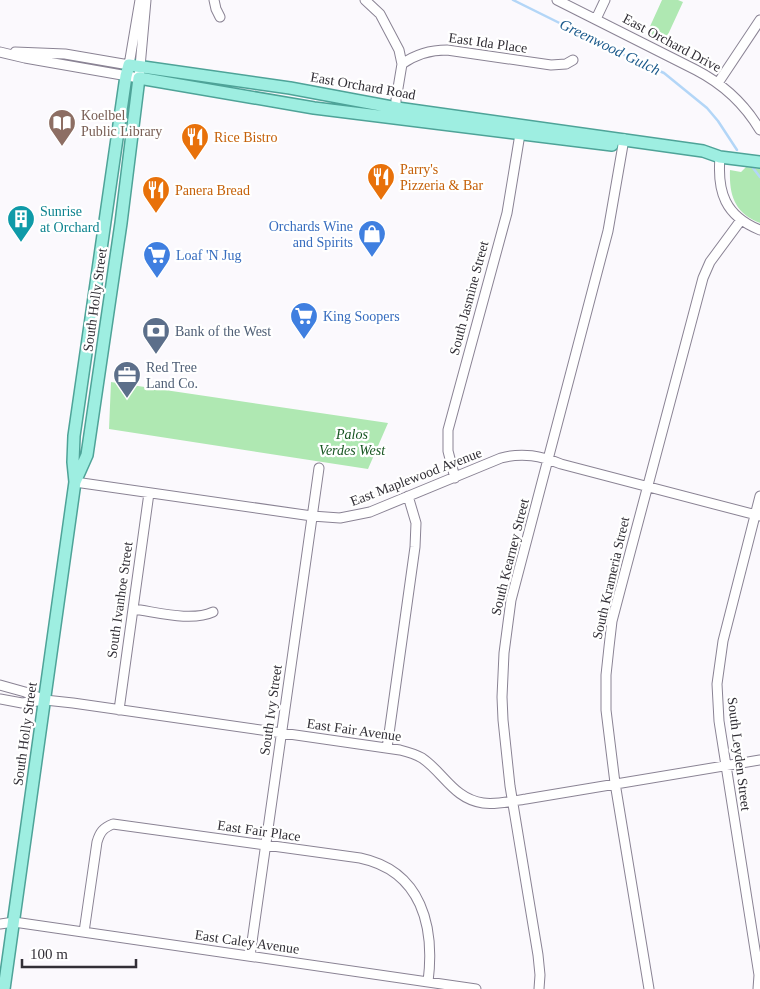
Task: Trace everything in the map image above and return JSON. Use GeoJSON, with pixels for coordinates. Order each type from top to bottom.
{"type":"FeatureCollection","features":[{"type":"Feature","properties":{"kind":"main road","name":"East Orchard Road"},"geometry":{"type":"LineString","coordinates":[[133,71],[299,89],[396,114],[624,143],[703,151],[720,157],[760,162]]}},
{"type":"Feature","properties":{"kind":"main road","name":"South Holly Street"},"geometry":{"type":"LineString","coordinates":[[75,482],[87,455],[122,223],[133,71]]}},
{"type":"Feature","properties":{"kind":"main road","name":"South Holly Street"},"geometry":{"type":"LineString","coordinates":[[4,989],[75,482],[72,456],[74,436],[133,71]]}},
{"type":"Feature","properties":{"kind":"street","name":"South Holly Street"},"geometry":{"type":"LineString","coordinates":[[133,71],[140,0]]}},
{"type":"Feature","properties":{"kind":"street","name":"South Holly Street"},"geometry":{"type":"LineString","coordinates":[[133,71],[146,0]]}},
{"type":"Feature","properties":{"kind":"street"},"geometry":{"type":"LineString","coordinates":[[214,0],[220,17]]}},
{"type":"Feature","properties":{"kind":"street"},"geometry":{"type":"LineString","coordinates":[[365,0],[386,22],[399,50],[402,64],[396,100],[396,114]]}},
{"type":"Feature","properties":{"kind":"street","name":"East Orchard Drive"},"geometry":{"type":"LineString","coordinates":[[557,0],[718,83],[738,100],[760,130]]}},
{"type":"Feature","properties":{"kind":"street"},"geometry":{"type":"LineString","coordinates":[[596,20],[605,0]]}},
{"type":"Feature","properties":{"kind":"street"},"geometry":{"type":"LineString","coordinates":[[718,83],[760,20]]}},
{"type":"Feature","properties":{"kind":"street","name":"East Ida Place"},"geometry":{"type":"LineString","coordinates":[[402,64],[426,51],[437,50],[550,65],[566,64],[573,60]]}},
{"type":"Feature","properties":{"kind":"street","name":"East Orchard Road"},"geometry":{"type":"LineString","coordinates":[[0,52],[65,54],[133,71],[25,58],[0,52]]}},
{"type":"Feature","properties":{"kind":"street","name":"South Jasmine Street"},"geometry":{"type":"LineString","coordinates":[[455,478],[448,451],[449,425],[506,213],[520,130]]}},
{"type":"Feature","properties":{"kind":"street","name":"South Kearney Street"},"geometry":{"type":"LineString","coordinates":[[539,989],[539,961],[513,801],[503,720],[504,653],[511,600],[608,231],[624,143]]}},
{"type":"Feature","properties":{"kind":"street"},"geometry":{"type":"LineString","coordinates":[[720,157],[720,189],[729,207],[741,220],[760,230]]}},
{"type":"Feature","properties":{"kind":"street","name":"South Krameria Street"},"geometry":{"type":"LineString","coordinates":[[649,989],[614,784],[606,710],[606,675],[609,647],[615,610],[705,272],[713,257],[741,220]]}},
{"type":"Feature","properties":{"kind":"street","name":"East Maplewood Avenue"},"geometry":{"type":"LineString","coordinates":[[75,482],[312,516],[328,518],[351,517],[370,512],[509,456],[524,454],[548,458],[560,464],[758,515]]}},
{"type":"Feature","properties":{"kind":"street","name":"South Ivy Street"},"geometry":{"type":"LineString","coordinates":[[250,956],[319,468]]}},
{"type":"Feature","properties":{"kind":"street","name":"South Ivanhoe Street"},"geometry":{"type":"LineString","coordinates":[[119,710],[149,493]]}},
{"type":"Feature","properties":{"kind":"street"},"geometry":{"type":"LineString","coordinates":[[387,748],[415,547],[416,523],[408,496]]}},
{"type":"Feature","properties":{"kind":"street","name":"South Leyden Street"},"geometry":{"type":"LineString","coordinates":[[758,989],[759,975],[725,766],[718,704],[719,668],[723,641],[758,515],[760,496]]}},
{"type":"Feature","properties":{"kind":"street"},"geometry":{"type":"LineString","coordinates":[[133,609],[194,617],[213,612]]}},
{"type":"Feature","properties":{"kind":"street","name":"East Fair Avenue"},"geometry":{"type":"LineString","coordinates":[[0,685],[45,700],[409,752],[423,759],[455,791],[468,799],[491,803],[760,760]]}},
{"type":"Feature","properties":{"kind":"street","name":"East Fair Avenue"},"geometry":{"type":"LineString","coordinates":[[0,699],[22,703],[45,700]]}},
{"type":"Feature","properties":{"kind":"street","name":"East Fair Place"},"geometry":{"type":"LineString","coordinates":[[84,932],[97,842],[104,828],[113,824],[266,845],[372,861],[399,874],[417,895],[425,917],[430,954],[428,982]]}},
{"type":"Feature","properties":{"kind":"street","name":"East Caley Avenue"},"geometry":{"type":"LineString","coordinates":[[0,916],[14,922],[476,989]]}},
{"type":"Feature","properties":{"kind":"street","name":"East Caley Avenue"},"geometry":{"type":"LineString","coordinates":[[0,924],[14,922]]}},
{"type":"Feature","properties":{"kind":"green space"},"geometry":{"type":"Polygon","coordinates":[[[662,0],[678,0],[683,2],[665,41],[647,33],[662,0]]]}},
{"type":"Feature","properties":{"kind":"green space"},"geometry":{"type":"Polygon","coordinates":[[[746,167],[760,169],[760,223],[751,219],[739,209],[732,196],[730,170],[741,172],[746,167]]]}},
{"type":"Feature","properties":{"kind":"green space","name":"Palos Verdes West"},"geometry":{"type":"Polygon","coordinates":[[[111,382],[388,423],[368,469],[109,429],[111,382]]]}},
{"type":"Feature","properties":{"kind":"waterway","name":"Greenwood Gulch"},"geometry":{"type":"LineString","coordinates":[[513,0],[664,73],[707,108],[737,150]]}},
{"type":"Feature","properties":{"kind":"waterway","name":"Greenwood Gulch"},"geometry":{"type":"LineString","coordinates":[[753,168],[760,177]]}},
{"type":"Feature","properties":{"kind":"place","name":"Koelbel Public Library"},"geometry":{"type":"Point","coordinates":[62,147]}},
{"type":"Feature","properties":{"kind":"place","name":"Rice Bistro"},"geometry":{"type":"Point","coordinates":[195,161]}},
{"type":"Feature","properties":{"kind":"place","name":"Parry's Pizzeria & Bar"},"geometry":{"type":"Point","coordinates":[381,201]}},
{"type":"Feature","properties":{"kind":"place","name":"Panera Bread"},"geometry":{"type":"Point","coordinates":[156,214]}},
{"type":"Feature","properties":{"kind":"place","name":"Sunrise at Orchard"},"geometry":{"type":"Point","coordinates":[21,243]}},
{"type":"Feature","properties":{"kind":"place","name":"Orchards Wine and Spirits"},"geometry":{"type":"Point","coordinates":[372,258]}},
{"type":"Feature","properties":{"kind":"place","name":"Loaf 'N Jug"},"geometry":{"type":"Point","coordinates":[157,279]}},
{"type":"Feature","properties":{"kind":"place","name":"King Soopers"},"geometry":{"type":"Point","coordinates":[304,340]}},
{"type":"Feature","properties":{"kind":"place","name":"Bank of the West"},"geometry":{"type":"Point","coordinates":[156,355]}},
{"type":"Feature","properties":{"kind":"place","name":"Red Tree Land Co."},"geometry":{"type":"Point","coordinates":[127,399]}}]}
